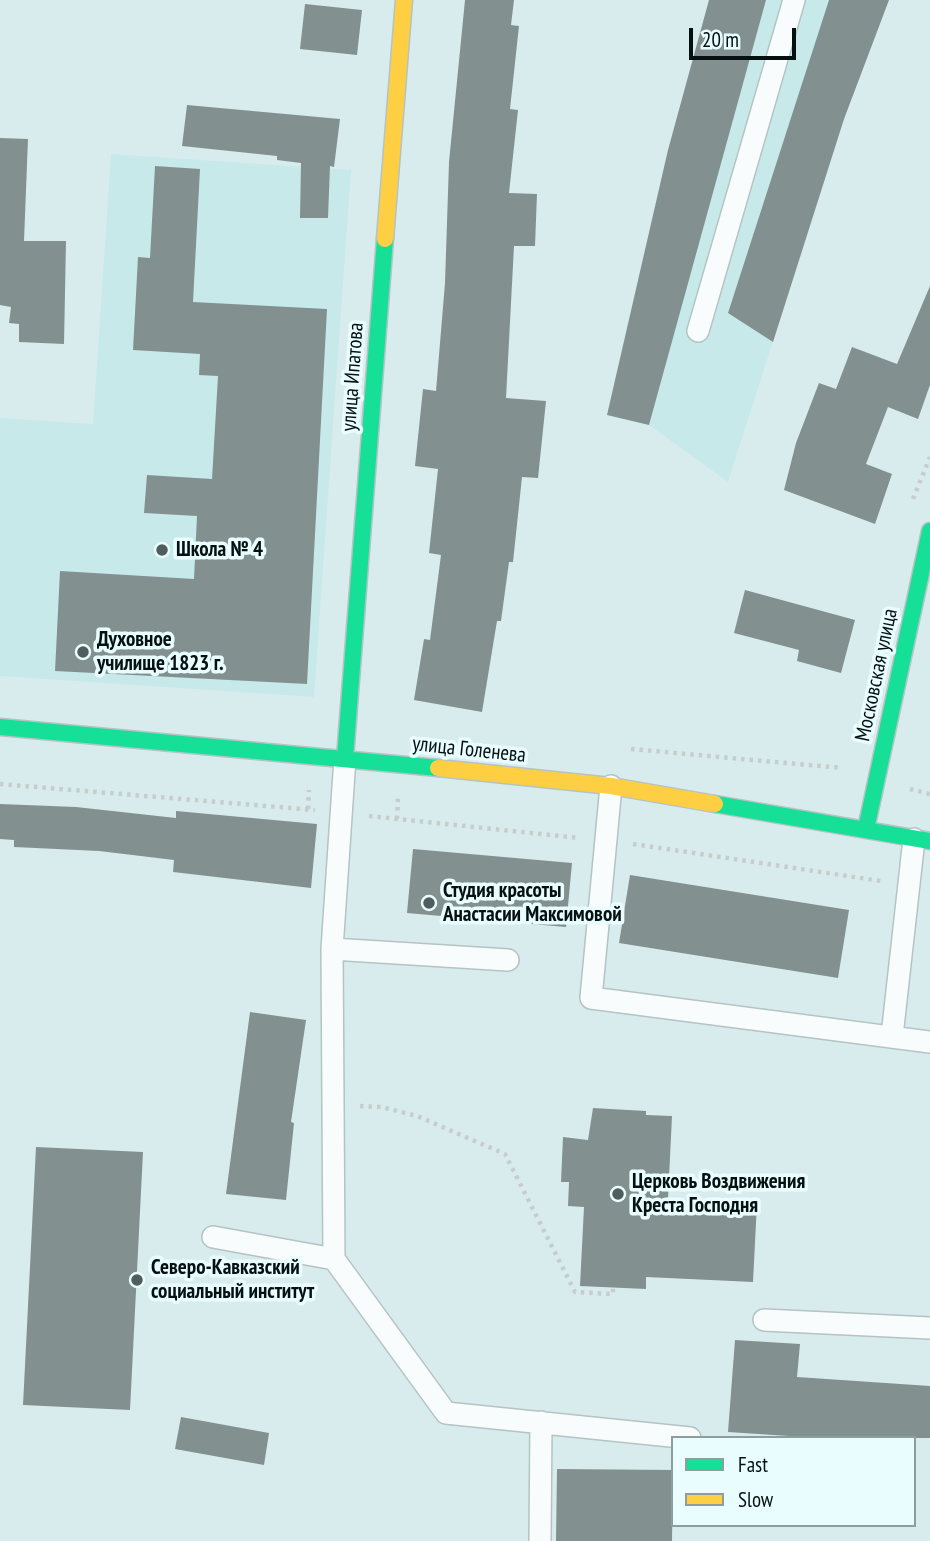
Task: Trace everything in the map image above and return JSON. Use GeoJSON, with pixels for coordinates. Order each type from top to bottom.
{"type":"FeatureCollection","features":[{"type":"Feature","properties":{"kind":"street","name":"улица Ипатова"},"geometry":{"type":"LineString","coordinates":[[345,758],[404,0]]}},
{"type":"Feature","properties":{"kind":"street","name":"Московская улица"},"geometry":{"type":"LineString","coordinates":[[866,830],[890,706],[930,531]]}},
{"type":"Feature","properties":{"kind":"street","name":"улица Голенева"},"geometry":{"type":"LineString","coordinates":[[0,727],[345,758],[611,786],[922,840]]}},
{"type":"Feature","properties":{"kind":"lane"},"geometry":{"type":"LineString","coordinates":[[698,331],[794,0]]}},
{"type":"Feature","properties":{"kind":"lane"},"geometry":{"type":"LineString","coordinates":[[345,758],[332,950],[334,1259],[446,1413],[671,1436]]}},
{"type":"Feature","properties":{"kind":"lane"},"geometry":{"type":"LineString","coordinates":[[611,786],[591,998],[930,1042]]}},
{"type":"Feature","properties":{"kind":"lane"},"geometry":{"type":"LineString","coordinates":[[892,1035],[908,885],[922,840]]}},
{"type":"Feature","properties":{"kind":"lane"},"geometry":{"type":"LineString","coordinates":[[332,950],[508,960]]}},
{"type":"Feature","properties":{"kind":"lane"},"geometry":{"type":"LineString","coordinates":[[214,1237],[334,1259]]}},
{"type":"Feature","properties":{"kind":"lane"},"geometry":{"type":"LineString","coordinates":[[764,1320],[930,1328]]}},
{"type":"Feature","properties":{"kind":"lane"},"geometry":{"type":"LineString","coordinates":[[540,1541],[541,1422]]}},
{"type":"Feature","properties":{"kind":"path"},"geometry":{"type":"LineString","coordinates":[[0,784],[604,840],[908,885]]}},
{"type":"Feature","properties":{"kind":"path"},"geometry":{"type":"LineString","coordinates":[[331,1105],[382,1107],[417,1116],[505,1154],[575,1292],[613,1294],[613,1288]]}},
{"type":"Feature","properties":{"kind":"shaded area"},"geometry":{"type":"Polygon","coordinates":[[[709,0],[889,0],[844,119],[728,482],[649,425],[607,415],[668,150],[709,0]]]}},
{"type":"Feature","properties":{"kind":"shaded area","name":"Школа № 4"},"geometry":{"type":"Polygon","coordinates":[[[111,154],[351,170],[314,697],[0,676],[0,418],[93,424],[111,154]]]}},
{"type":"Feature","properties":{"kind":"building"},"geometry":{"type":"Polygon","coordinates":[[[465,0],[514,0],[511,25],[519,26],[510,109],[518,110],[509,193],[537,194],[535,246],[514,246],[506,398],[546,401],[538,478],[522,477],[513,562],[509,562],[501,621],[497,621],[482,712],[414,700],[424,639],[430,640],[441,555],[429,553],[438,469],[415,466],[423,389],[436,391],[445,283],[449,162],[465,0]]]}},
{"type":"Feature","properties":{"kind":"building"},"geometry":{"type":"Polygon","coordinates":[[[709,0],[766,0],[649,425],[607,415],[668,150],[709,0]]]}},
{"type":"Feature","properties":{"kind":"building"},"geometry":{"type":"Polygon","coordinates":[[[829,0],[889,0],[844,119],[773,342],[728,313],[829,0]]]}},
{"type":"Feature","properties":{"kind":"building"},"geometry":{"type":"Polygon","coordinates":[[[305,4],[362,10],[357,55],[300,49],[305,4]]]}},
{"type":"Feature","properties":{"kind":"building"},"geometry":{"type":"Polygon","coordinates":[[[187,105],[340,119],[334,167],[330,166],[328,218],[300,218],[301,163],[277,160],[277,156],[182,146],[187,105]]]}},
{"type":"Feature","properties":{"kind":"building"},"geometry":{"type":"Polygon","coordinates":[[[0,138],[28,139],[24,241],[66,241],[64,344],[19,342],[19,324],[9,323],[11,307],[0,305],[0,138]]]}},
{"type":"Feature","properties":{"kind":"building"},"geometry":{"type":"Polygon","coordinates":[[[155,166],[200,169],[193,302],[327,309],[307,684],[55,671],[60,571],[194,579],[197,516],[144,513],[147,475],[212,479],[218,376],[199,375],[200,354],[133,350],[138,257],[150,258],[155,166]]]}},
{"type":"Feature","properties":{"kind":"building"},"geometry":{"type":"Polygon","coordinates":[[[930,286],[930,385],[918,419],[888,407],[866,464],[892,474],[875,524],[784,490],[796,443],[819,383],[836,389],[852,347],[897,364],[930,286]]]}},
{"type":"Feature","properties":{"kind":"building"},"geometry":{"type":"Polygon","coordinates":[[[745,590],[855,620],[841,673],[797,661],[799,650],[734,633],[745,590]]]}},
{"type":"Feature","properties":{"kind":"building"},"geometry":{"type":"Polygon","coordinates":[[[0,804],[76,807],[176,818],[176,811],[317,824],[311,888],[173,872],[174,860],[99,851],[14,847],[14,840],[0,839],[0,804]]]}},
{"type":"Feature","properties":{"kind":"building"},"geometry":{"type":"Polygon","coordinates":[[[413,849],[572,863],[566,927],[407,913],[413,849]]]}},
{"type":"Feature","properties":{"kind":"building"},"geometry":{"type":"Polygon","coordinates":[[[630,875],[849,910],[838,978],[619,943],[630,875]]]}},
{"type":"Feature","properties":{"kind":"building"},"geometry":{"type":"Polygon","coordinates":[[[250,1012],[306,1020],[291,1122],[294,1123],[286,1200],[226,1194],[250,1012]]]}},
{"type":"Feature","properties":{"kind":"building","name":"Церковь Воздвижения Креста Господня"},"geometry":{"type":"Polygon","coordinates":[[[593,1108],[646,1111],[646,1115],[672,1116],[668,1199],[757,1203],[753,1282],[646,1277],[646,1289],[580,1286],[584,1207],[568,1206],[569,1182],[561,1182],[563,1137],[588,1140],[593,1108]]]}},
{"type":"Feature","properties":{"kind":"building","name":"Северо-Кавказский социальный институт"},"geometry":{"type":"Polygon","coordinates":[[[36,1147],[143,1152],[130,1410],[23,1405],[36,1147]]]}},
{"type":"Feature","properties":{"kind":"building"},"geometry":{"type":"Polygon","coordinates":[[[735,1340],[800,1344],[797,1377],[930,1386],[930,1438],[789,1436],[728,1432],[735,1340]]]}},
{"type":"Feature","properties":{"kind":"building"},"geometry":{"type":"Polygon","coordinates":[[[181,1417],[269,1433],[264,1465],[175,1449],[181,1417]]]}},
{"type":"Feature","properties":{"kind":"building"},"geometry":{"type":"Polygon","coordinates":[[[557,1469],[671,1470],[672,1541],[556,1541],[557,1469]]]}},
{"type":"Feature","properties":{"kind":"traffic: fast"},"geometry":{"type":"LineString","coordinates":[[345,758],[385,239]]}},
{"type":"Feature","properties":{"kind":"traffic: fast"},"geometry":{"type":"LineString","coordinates":[[866,829],[930,531]]}},
{"type":"Feature","properties":{"kind":"traffic: fast"},"geometry":{"type":"LineString","coordinates":[[0,727],[438,768]]}},
{"type":"Feature","properties":{"kind":"traffic: fast"},"geometry":{"type":"LineString","coordinates":[[715,804],[930,841]]}},
{"type":"Feature","properties":{"kind":"traffic: slow"},"geometry":{"type":"LineString","coordinates":[[385,239],[404,0]]}},
{"type":"Feature","properties":{"kind":"traffic: slow"},"geometry":{"type":"LineString","coordinates":[[438,768],[611,786],[715,804]]}},
{"type":"Feature","properties":{"kind":"place","name":"Школа № 4"},"geometry":{"type":"Point","coordinates":[162,550]}},
{"type":"Feature","properties":{"kind":"place","name":"Духовное училище 1823 г."},"geometry":{"type":"Point","coordinates":[83,652]}},
{"type":"Feature","properties":{"kind":"place","name":"Студия красоты Анастасии Максимовой"},"geometry":{"type":"Point","coordinates":[429,903]}},
{"type":"Feature","properties":{"kind":"place","name":"Церковь Воздвижения Креста Господня"},"geometry":{"type":"Point","coordinates":[618,1194]}},
{"type":"Feature","properties":{"kind":"place","name":"Северо-Кавказский социальный институт"},"geometry":{"type":"Point","coordinates":[137,1280]}}]}
